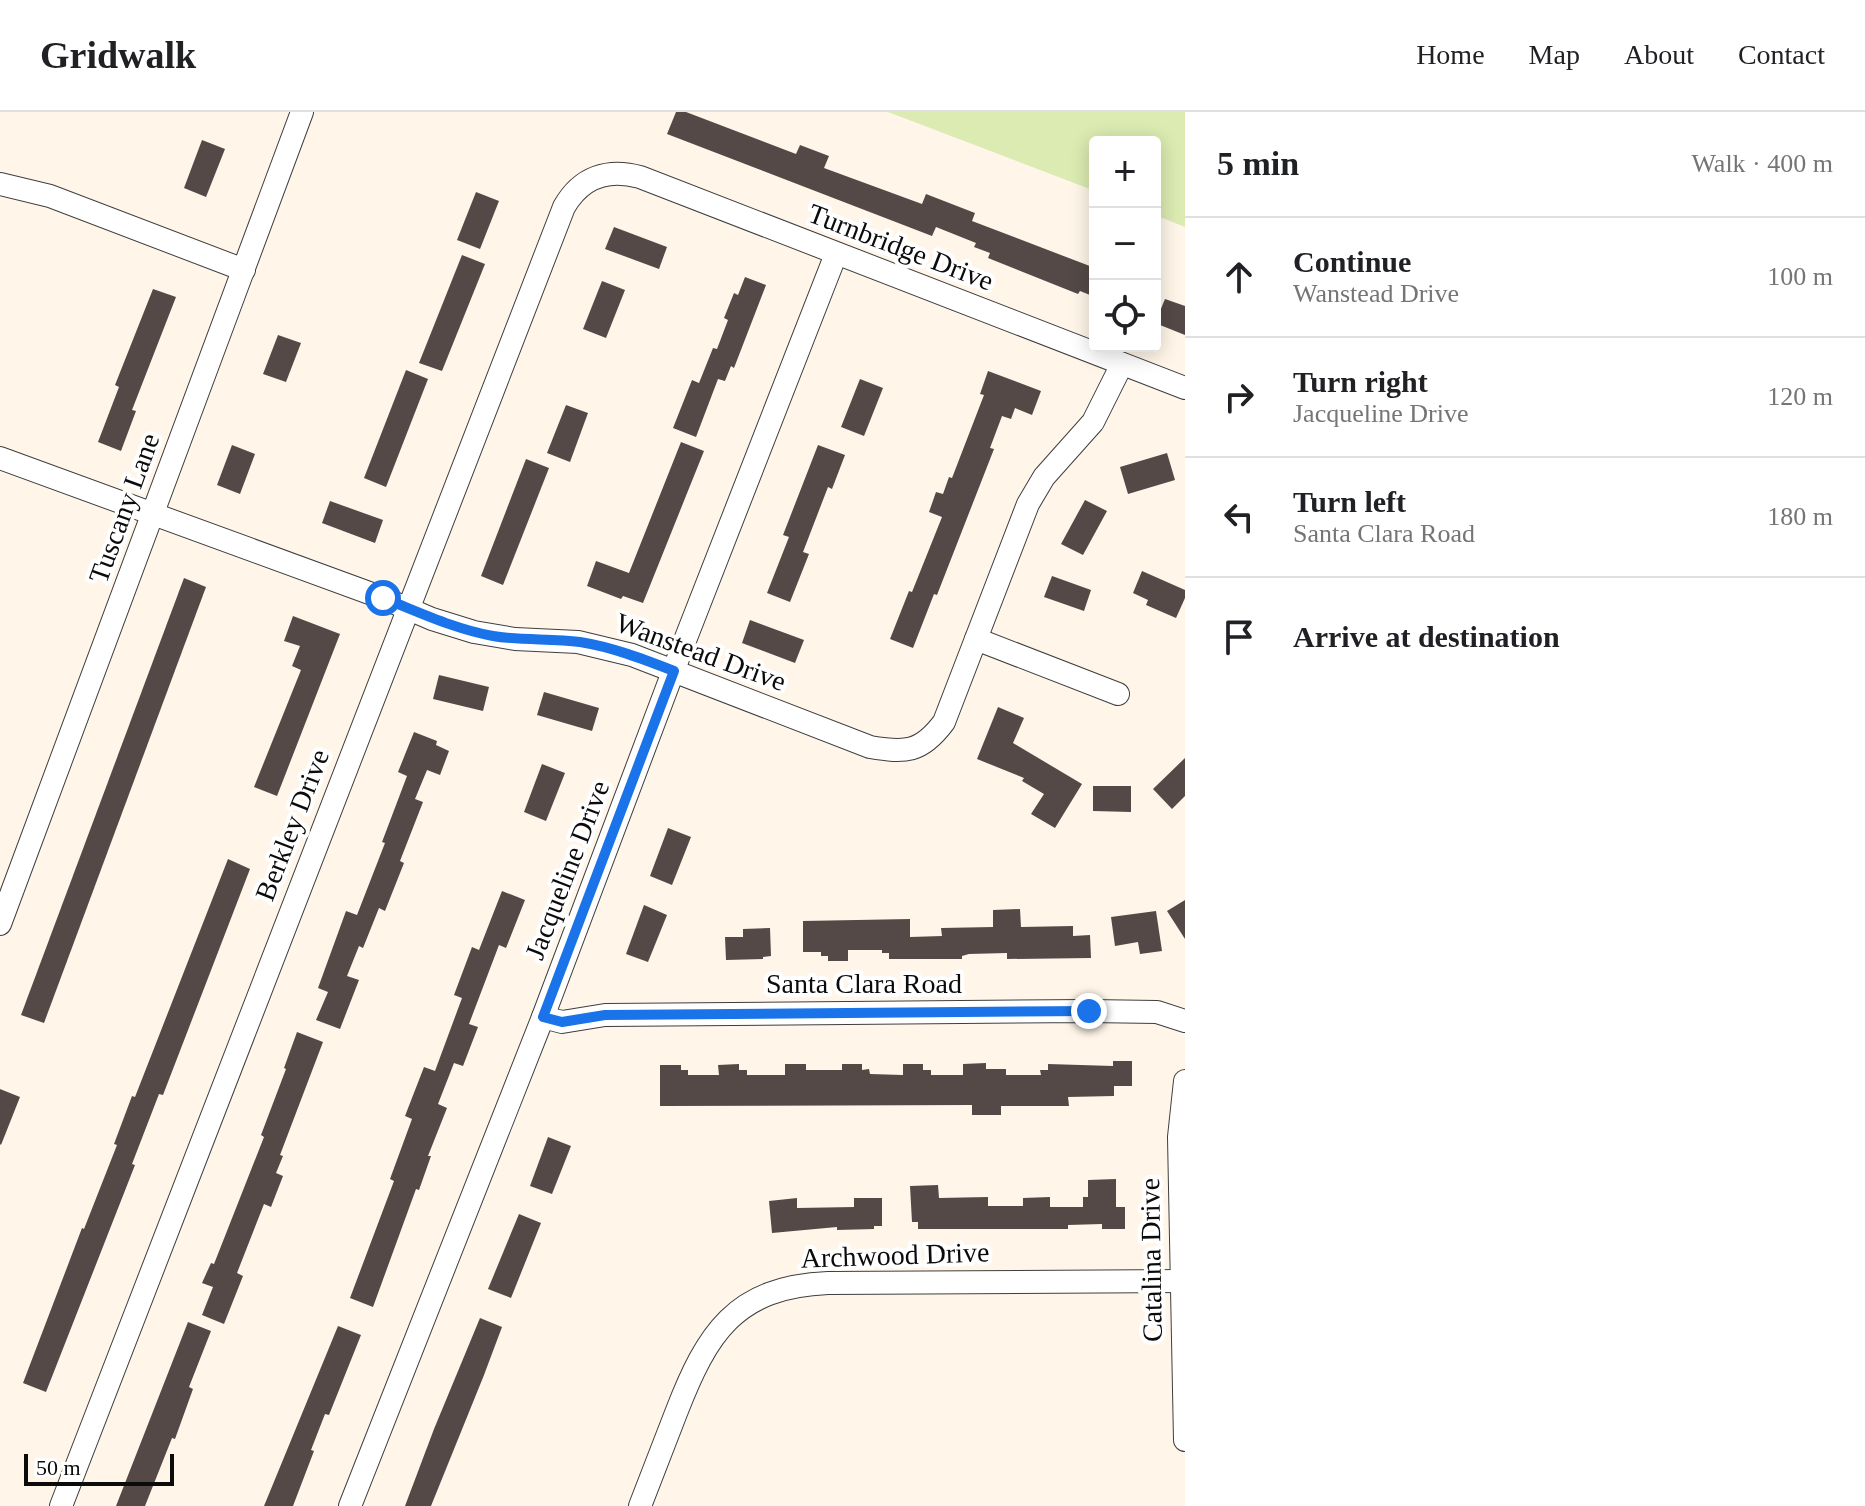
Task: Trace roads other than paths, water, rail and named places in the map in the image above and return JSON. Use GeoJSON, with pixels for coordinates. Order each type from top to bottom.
{"type":"FeatureCollection","features":[{"type":"Feature","properties":{"kind":"street","name":"Tuscany Lane"},"geometry":{"type":"LineString","coordinates":[[0,924],[302,112]]}},
{"type":"Feature","properties":{"kind":"street","name":"Turnbridge Drive"},"geometry":{"type":"LineString","coordinates":[[594,177],[615,173],[640,177],[1185,388]]}},
{"type":"Feature","properties":{"kind":"street","name":"Berkley Drive"},"geometry":{"type":"LineString","coordinates":[[61,1506],[564,207],[577,188],[594,177]]}},
{"type":"Feature","properties":{"kind":"street"},"geometry":{"type":"LineString","coordinates":[[0,184],[50,196],[244,270]]}},
{"type":"Feature","properties":{"kind":"street","name":"Jacqueline Drive"},"geometry":{"type":"LineString","coordinates":[[350,1506],[543,1017],[836,254]]}},
{"type":"Feature","properties":{"kind":"street","name":"Wanstead Drive"},"geometry":{"type":"LineString","coordinates":[[0,458],[432,619],[474,632],[515,639],[590,644],[632,655],[870,747],[909,751],[934,735],[944,722],[1036,489],[1093,422],[1122,364]]}},
{"type":"Feature","properties":{"kind":"street"},"geometry":{"type":"LineString","coordinates":[[976,639],[1118,694]]}},
{"type":"Feature","properties":{"kind":"street","name":"Santa Clara Road"},"geometry":{"type":"LineString","coordinates":[[543,1017],[562,1022],[605,1015],[1089,1011],[1157,1012],[1185,1021]]}},
{"type":"Feature","properties":{"kind":"street","name":"Catalina Drive"},"geometry":{"type":"LineString","coordinates":[[1185,1081],[1179,1137],[1185,1440]]}},
{"type":"Feature","properties":{"kind":"street","name":"Archwood Drive"},"geometry":{"type":"LineString","coordinates":[[640,1506],[702,1353],[726,1322],[763,1296],[789,1288],[828,1283],[1183,1281]]}}]}
